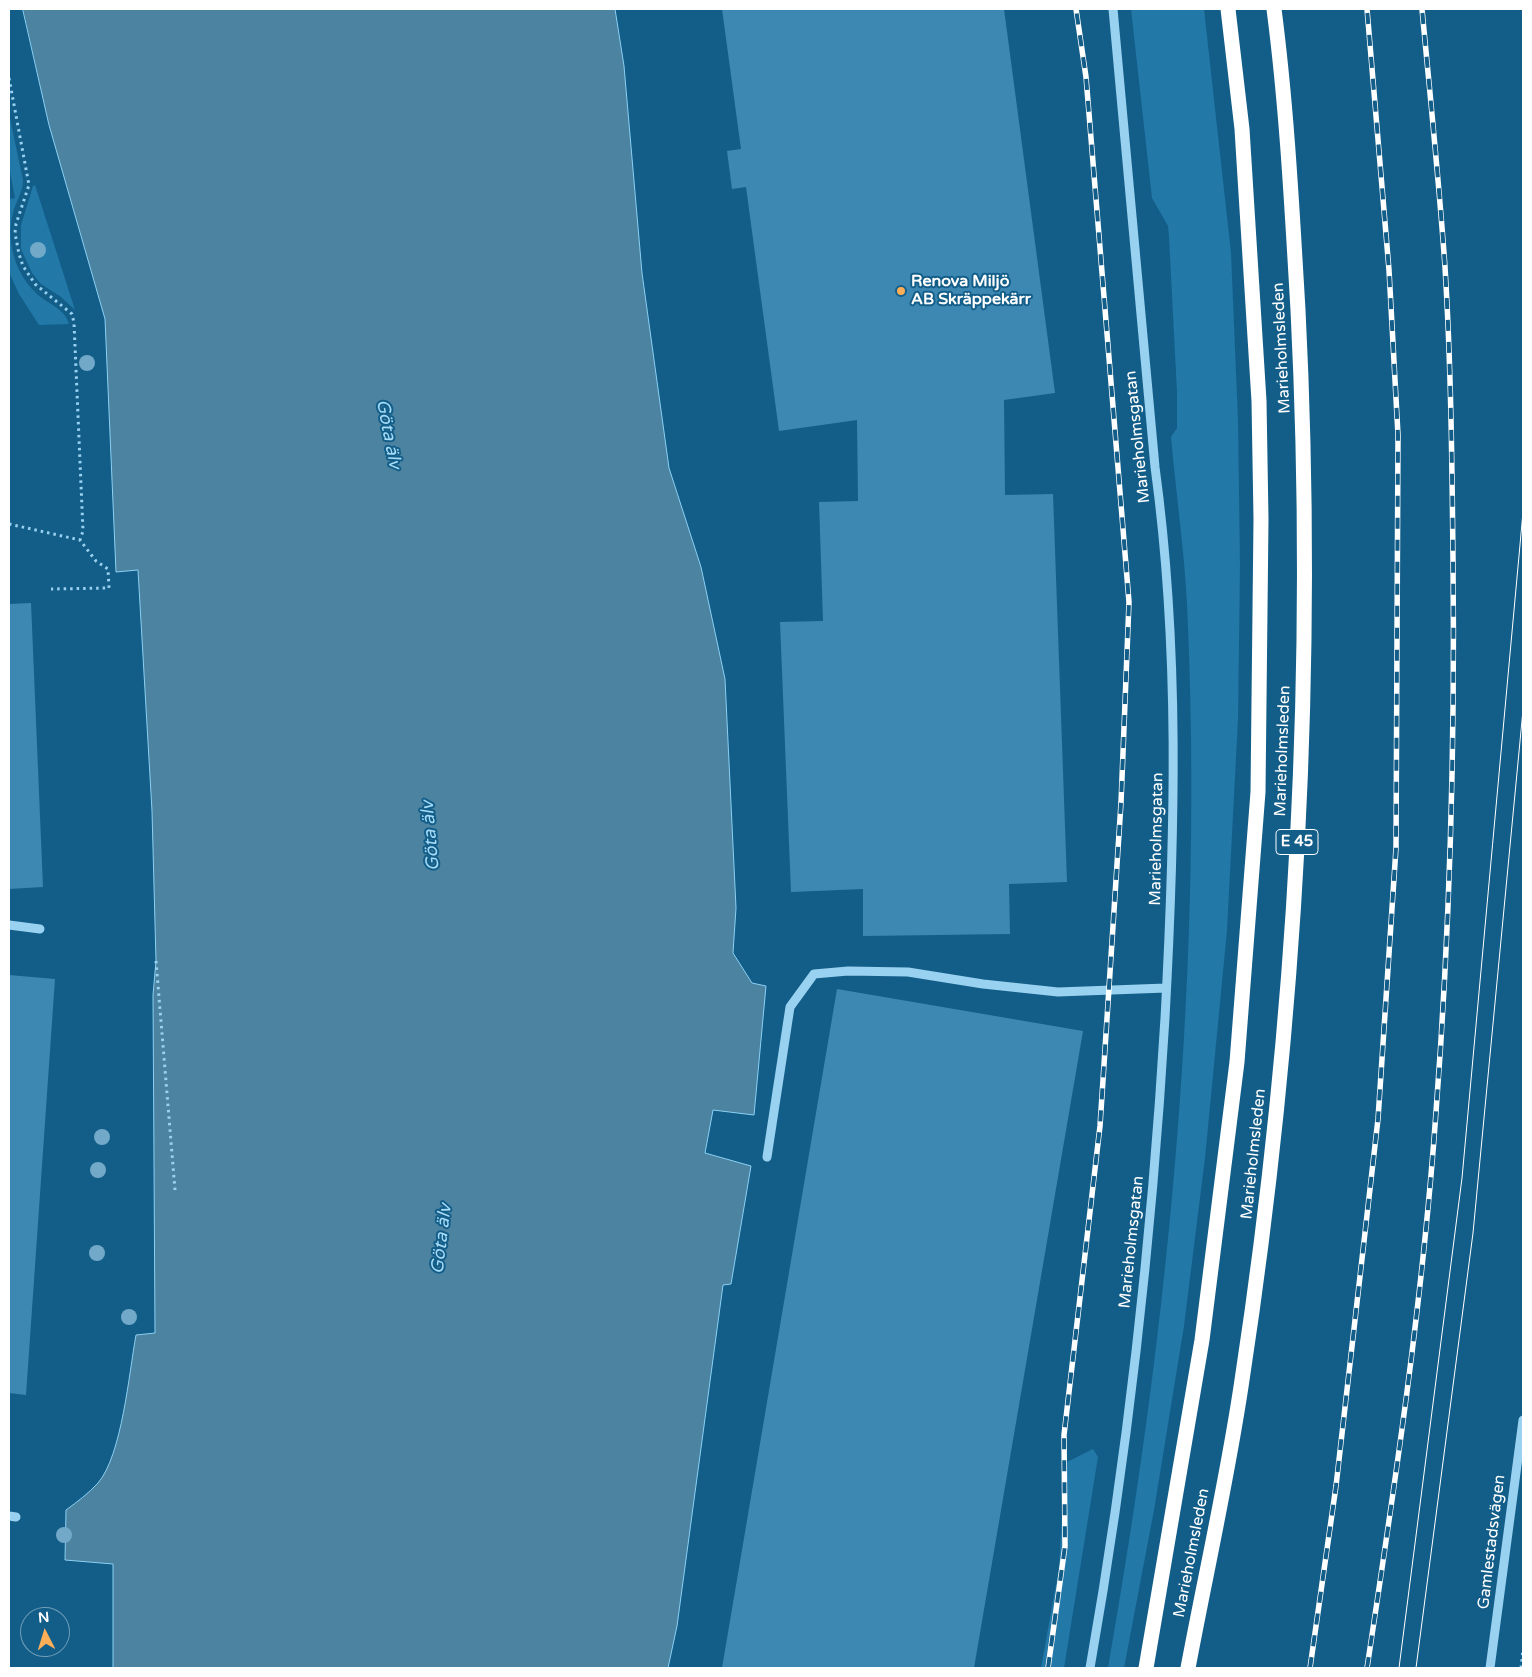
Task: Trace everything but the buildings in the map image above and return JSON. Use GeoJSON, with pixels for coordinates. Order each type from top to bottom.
{"type":"FeatureCollection","features":[{"type":"Feature","properties":{"kind":"highway","name":"Marieholmsleden"},"geometry":{"type":"LineString","coordinates":[[1146,1668],[1202,1340],[1237,1062],[1258,792],[1261,528],[1259,400],[1242,129],[1228,9]]}},
{"type":"Feature","properties":{"kind":"highway","name":"Marieholmsleden"},"geometry":{"type":"LineString","coordinates":[[1188,1668],[1242,1384],[1263,1232],[1284,1050],[1294,903],[1302,730],[1305,563],[1304,449],[1291,177],[1274,9]]}},
{"type":"Feature","properties":{"kind":"street","name":"Marieholmsgatan"},"geometry":{"type":"LineString","coordinates":[[1090,1668],[1109,1557],[1141,1305],[1158,1137],[1166,988],[1174,747],[1172,654],[1163,525],[1155,467],[1113,9]]}},
{"type":"Feature","properties":{"kind":"street"},"geometry":{"type":"LineString","coordinates":[[9,925],[40,929]]}},
{"type":"Feature","properties":{"kind":"street"},"geometry":{"type":"LineString","coordinates":[[767,1157],[790,1008],[814,974],[848,971],[908,972],[983,984],[1058,992],[1166,988]]}},
{"type":"Feature","properties":{"kind":"street","name":"Gamlestadsvägen"},"geometry":{"type":"LineString","coordinates":[[1490,1668],[1523,1420]]}},
{"type":"Feature","properties":{"kind":"path"},"geometry":{"type":"LineString","coordinates":[[9,78],[29,185],[15,233],[19,254],[23,266],[35,284],[72,314],[74,323],[82,531],[80,540]]}},
{"type":"Feature","properties":{"kind":"path"},"geometry":{"type":"LineString","coordinates":[[9,524],[80,540],[96,561],[108,569],[109,588],[51,589]]}},
{"type":"Feature","properties":{"kind":"path"},"geometry":{"type":"LineString","coordinates":[[156,961],[175,1190]]}},
{"type":"Feature","properties":{"kind":"path"},"geometry":{"type":"LineString","coordinates":[[1521,1668],[1523,1649]]}},
{"type":"Feature","properties":{"kind":"shaded area"},"geometry":{"type":"Polygon","coordinates":[[[1131,9],[1204,9],[1231,253],[1238,421],[1240,566],[1238,719],[1227,930],[1205,1158],[1184,1326],[1154,1510],[1124,1668],[1108,1668],[1149,1404],[1165,1271],[1186,1005],[1191,871],[1191,738],[1187,604],[1171,437],[1177,428],[1177,392],[1169,237],[1168,226],[1152,198],[1131,9]]]}},
{"type":"Feature","properties":{"kind":"shaded area"},"geometry":{"type":"Polygon","coordinates":[[[9,114],[23,180],[11,220],[13,254],[28,285],[60,310],[67,318],[69,324],[39,325],[19,294],[9,272],[9,199],[15,198],[9,166],[9,114]]]}},
{"type":"Feature","properties":{"kind":"shaded area"},"geometry":{"type":"Polygon","coordinates":[[[35,185],[75,310],[61,297],[41,284],[32,273],[21,249],[21,225],[33,186],[35,185]]]}},
{"type":"Feature","properties":{"kind":"shaded area"},"geometry":{"type":"Polygon","coordinates":[[[1093,1449],[1098,1457],[1064,1668],[1041,1668],[1059,1568],[1065,1463],[1093,1449]]]}},
{"type":"Feature","properties":{"kind":"water","name":"Göta älv"},"geometry":{"type":"Polygon","coordinates":[[[23,9],[615,9],[624,66],[642,273],[669,468],[701,567],[725,679],[736,908],[733,953],[752,983],[766,986],[754,1115],[713,1110],[705,1153],[751,1166],[731,1284],[723,1285],[677,1626],[668,1668],[113,1668],[113,1564],[65,1560],[66,1510],[98,1483],[106,1470],[119,1434],[136,1335],[155,1333],[153,995],[156,961],[152,811],[138,570],[116,572],[105,319],[49,125],[23,9]]]}},
{"type":"Feature","properties":{"kind":"tram line"},"geometry":{"type":"LineString","coordinates":[[1399,1668],[1462,1178],[1523,512]]}},
{"type":"Feature","properties":{"kind":"tram line"},"geometry":{"type":"LineString","coordinates":[[1416,1668],[1473,1233],[1523,710]]}},
{"type":"Feature","properties":{"kind":"railway"},"geometry":{"type":"LineString","coordinates":[[1048,1668],[1065,1546],[1064,1435],[1100,1126],[1121,803],[1129,602],[1086,77],[1076,9]]}},
{"type":"Feature","properties":{"kind":"railway"},"geometry":{"type":"LineString","coordinates":[[1310,1668],[1336,1486],[1378,1119],[1396,848],[1398,435],[1389,270],[1367,9]]}},
{"type":"Feature","properties":{"kind":"railway"},"geometry":{"type":"LineString","coordinates":[[1367,1668],[1398,1460],[1424,1251],[1441,1043],[1448,905],[1453,629],[1450,377],[1443,235],[1422,9]]}},
{"type":"Feature","properties":{"kind":"place","name":"Renova Miljö AB Skräppekärr"},"geometry":{"type":"Point","coordinates":[901,291]}}]}
